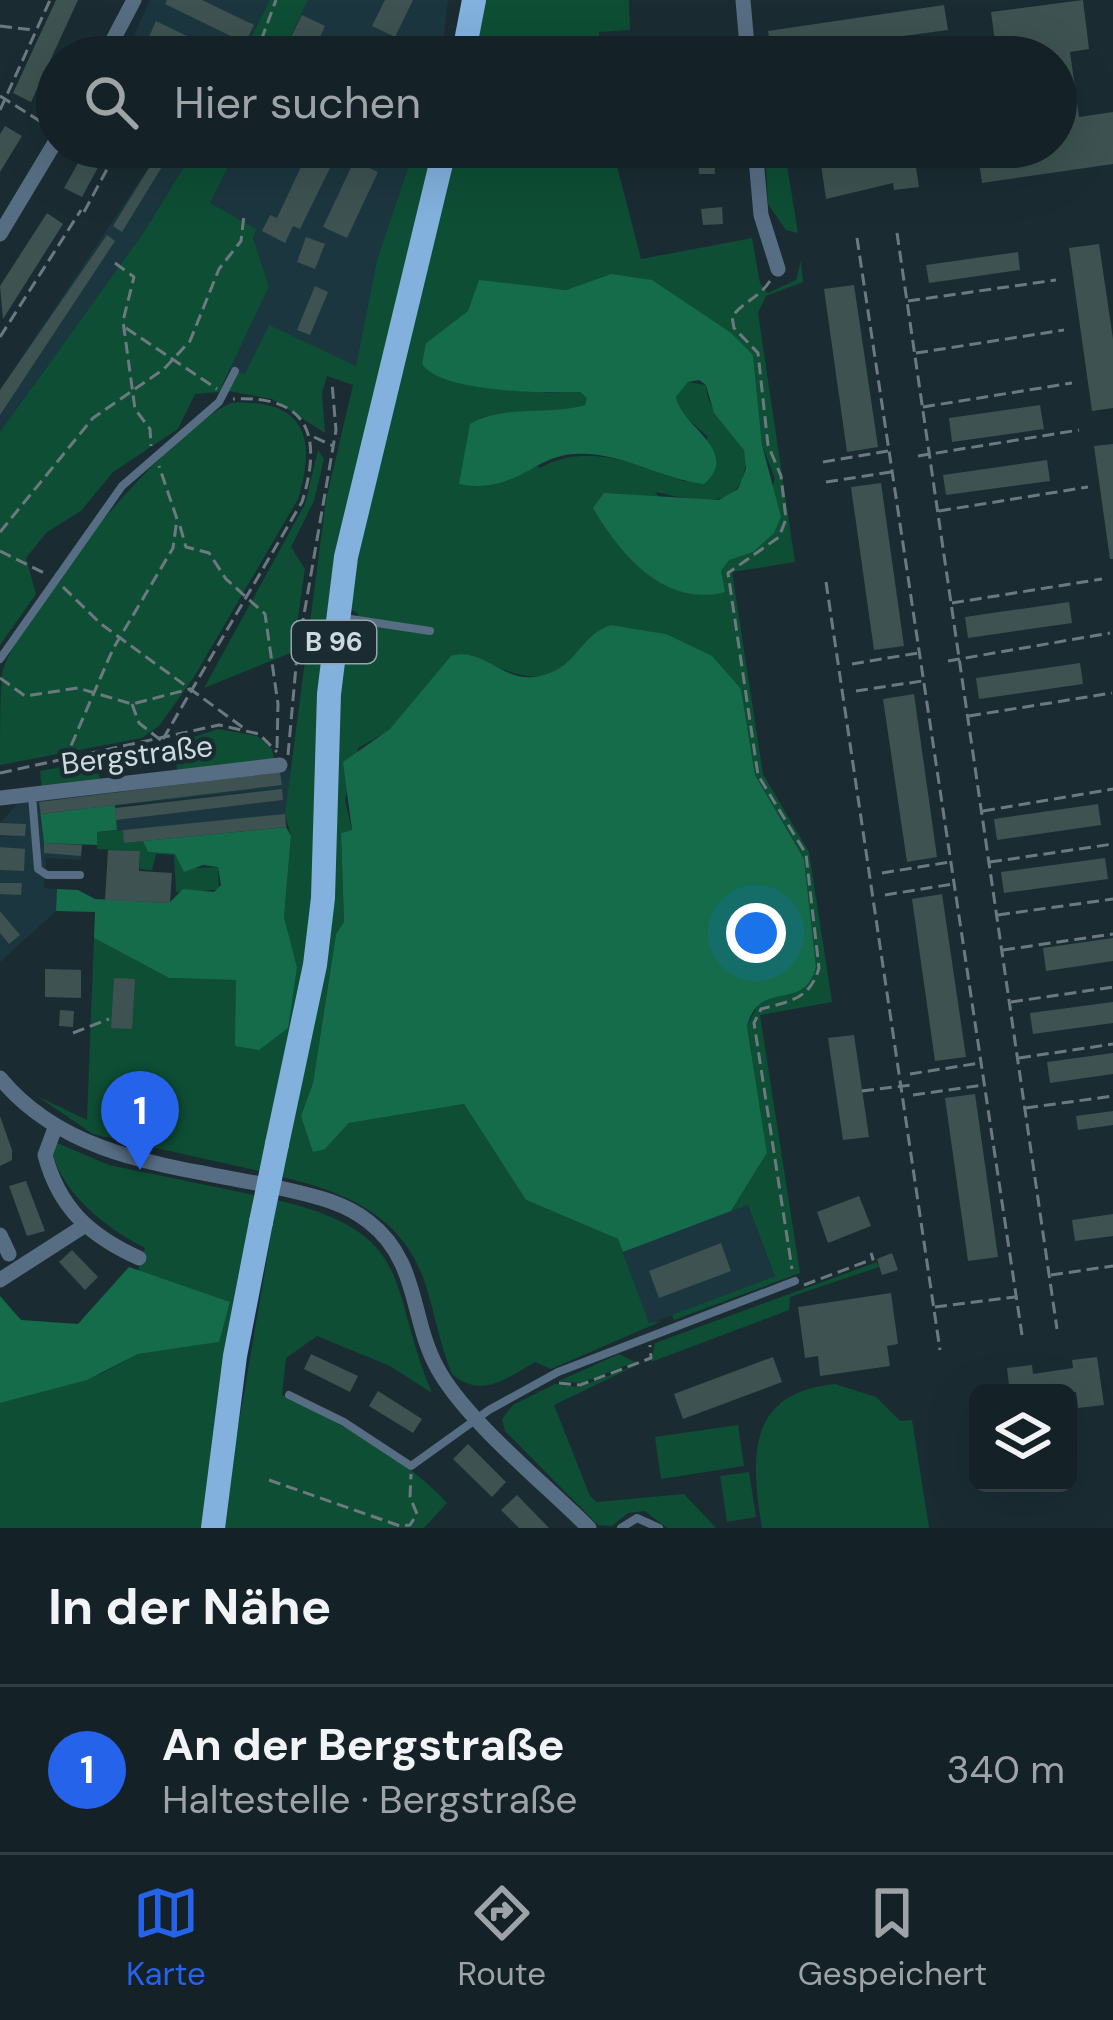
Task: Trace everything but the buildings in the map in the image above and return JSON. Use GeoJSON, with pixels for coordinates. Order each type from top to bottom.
{"type":"FeatureCollection","features":[{"type":"Feature","properties":{"kind":"main road"},"geometry":{"type":"LineString","coordinates":[[467,36],[474,0]]}},
{"type":"Feature","properties":{"kind":"main road","name":"B 96"},"geometry":{"type":"LineString","coordinates":[[213,1528],[235,1356],[315,965],[323,898],[336,616],[355,508],[440,168]]}},
{"type":"Feature","properties":{"kind":"street"},"geometry":{"type":"LineString","coordinates":[[115,36],[134,0]]}},
{"type":"Feature","properties":{"kind":"street"},"geometry":{"type":"LineString","coordinates":[[743,0],[746,36]]}},
{"type":"Feature","properties":{"kind":"street"},"geometry":{"type":"LineString","coordinates":[[0,233],[38,168]]}},
{"type":"Feature","properties":{"kind":"street"},"geometry":{"type":"LineString","coordinates":[[757,168],[760,215],[778,269]]}},
{"type":"Feature","properties":{"kind":"street","name":"Bergstraße"},"geometry":{"type":"LineString","coordinates":[[0,798],[173,778],[279,759]]}},
{"type":"Feature","properties":{"kind":"street"},"geometry":{"type":"LineString","coordinates":[[0,1078],[56,1128],[112,1152],[328,1199],[371,1222],[411,1277],[425,1339],[443,1379],[589,1528]]}},
{"type":"Feature","properties":{"kind":"street"},"geometry":{"type":"LineString","coordinates":[[56,1128],[45,1148],[47,1164],[84,1226],[139,1258]]}},
{"type":"Feature","properties":{"kind":"street"},"geometry":{"type":"LineString","coordinates":[[0,1280],[84,1226]]}},
{"type":"Feature","properties":{"kind":"street"},"geometry":{"type":"LineString","coordinates":[[0,1234],[9,1255]]}},
{"type":"Feature","properties":{"kind":"lane"},"geometry":{"type":"LineString","coordinates":[[0,659],[122,486],[221,398],[235,371]]}},
{"type":"Feature","properties":{"kind":"lane"},"geometry":{"type":"LineString","coordinates":[[336,616],[430,632]]}},
{"type":"Feature","properties":{"kind":"lane"},"geometry":{"type":"LineString","coordinates":[[32,794],[38,869],[47,875],[80,875]]}},
{"type":"Feature","properties":{"kind":"lane"},"geometry":{"type":"LineString","coordinates":[[289,1395],[344,1422],[412,1466],[479,1417],[573,1365],[796,1284]]}},
{"type":"Feature","properties":{"kind":"lane"},"geometry":{"type":"LineString","coordinates":[[621,1528],[637,1518],[659,1528]]}},
{"type":"Feature","properties":{"kind":"path"},"geometry":{"type":"LineString","coordinates":[[0,110],[1,97],[50,0]]}},
{"type":"Feature","properties":{"kind":"path"},"geometry":{"type":"LineString","coordinates":[[262,36],[275,0]]}},
{"type":"Feature","properties":{"kind":"path"},"geometry":{"type":"LineString","coordinates":[[0,26],[35,32]]}},
{"type":"Feature","properties":{"kind":"path"},"geometry":{"type":"LineString","coordinates":[[1,97],[36,121]]}},
{"type":"Feature","properties":{"kind":"path"},"geometry":{"type":"LineString","coordinates":[[0,337],[107,168]]}},
{"type":"Feature","properties":{"kind":"path"},"geometry":{"type":"LineString","coordinates":[[0,532],[94,418],[170,362],[190,340],[218,269],[242,241],[244,215]]}},
{"type":"Feature","properties":{"kind":"path"},"geometry":{"type":"LineString","coordinates":[[897,233],[1057,1328]]}},
{"type":"Feature","properties":{"kind":"path"},"geometry":{"type":"LineString","coordinates":[[857,238],[1022,1334]]}},
{"type":"Feature","properties":{"kind":"path"},"geometry":{"type":"LineString","coordinates":[[115,263],[134,277],[123,315],[135,409],[150,429],[186,547],[209,553],[226,579],[265,614],[279,759]]}},
{"type":"Feature","properties":{"kind":"path"},"geometry":{"type":"LineString","coordinates":[[778,269],[757,300],[738,308],[732,317],[734,328],[758,353],[769,445],[782,476],[786,519],[778,537],[728,573],[758,775],[806,854],[819,968],[814,985],[801,999],[761,1009],[754,1024],[796,1284],[873,1259],[871,1253]]}},
{"type":"Feature","properties":{"kind":"path"},"geometry":{"type":"LineString","coordinates":[[906,301],[1056,280]]}},
{"type":"Feature","properties":{"kind":"path"},"geometry":{"type":"LineString","coordinates":[[126,328],[221,398],[270,402],[333,446]]}},
{"type":"Feature","properties":{"kind":"path"},"geometry":{"type":"LineString","coordinates":[[914,353],[1064,331]]}},
{"type":"Feature","properties":{"kind":"path"},"geometry":{"type":"LineString","coordinates":[[279,759],[293,737],[297,655],[333,446],[332,383]]}},
{"type":"Feature","properties":{"kind":"path"},"geometry":{"type":"LineString","coordinates":[[922,407],[1072,383]]}},
{"type":"Feature","properties":{"kind":"path"},"geometry":{"type":"LineString","coordinates":[[918,456],[1079,430]]}},
{"type":"Feature","properties":{"kind":"path"},"geometry":{"type":"LineString","coordinates":[[163,739],[302,502],[312,470],[313,436]]}},
{"type":"Feature","properties":{"kind":"path"},"geometry":{"type":"LineString","coordinates":[[824,462],[890,451]]}},
{"type":"Feature","properties":{"kind":"path"},"geometry":{"type":"LineString","coordinates":[[826,482],[893,472]]}},
{"type":"Feature","properties":{"kind":"path"},"geometry":{"type":"LineString","coordinates":[[937,512],[1088,487]]}},
{"type":"Feature","properties":{"kind":"path"},"geometry":{"type":"LineString","coordinates":[[64,762],[121,638],[173,548],[177,519]]}},
{"type":"Feature","properties":{"kind":"path"},"geometry":{"type":"LineString","coordinates":[[0,551],[27,561],[53,579],[121,638],[245,729],[271,742],[279,759]]}},
{"type":"Feature","properties":{"kind":"path"},"geometry":{"type":"LineString","coordinates":[[950,604],[1102,579]]}},
{"type":"Feature","properties":{"kind":"path"},"geometry":{"type":"LineString","coordinates":[[826,582],[940,1350]]}},
{"type":"Feature","properties":{"kind":"path"},"geometry":{"type":"LineString","coordinates":[[948,661],[1110,633]]}},
{"type":"Feature","properties":{"kind":"path"},"geometry":{"type":"LineString","coordinates":[[852,664],[920,653]]}},
{"type":"Feature","properties":{"kind":"path"},"geometry":{"type":"LineString","coordinates":[[0,678],[25,696],[58,689],[95,691],[132,704],[193,690]]}},
{"type":"Feature","properties":{"kind":"path"},"geometry":{"type":"LineString","coordinates":[[856,691],[924,680]]}},
{"type":"Feature","properties":{"kind":"path"},"geometry":{"type":"LineString","coordinates":[[967,716],[1112,693]]}},
{"type":"Feature","properties":{"kind":"path"},"geometry":{"type":"LineString","coordinates":[[132,704],[139,723],[172,749],[173,778]]}},
{"type":"Feature","properties":{"kind":"path"},"geometry":{"type":"LineString","coordinates":[[0,773],[131,748],[218,725],[245,729]]}},
{"type":"Feature","properties":{"kind":"path"},"geometry":{"type":"LineString","coordinates":[[131,748],[140,757],[145,781]]}},
{"type":"Feature","properties":{"kind":"path"},"geometry":{"type":"LineString","coordinates":[[98,755],[104,786]]}},
{"type":"Feature","properties":{"kind":"path"},"geometry":{"type":"LineString","coordinates":[[981,811],[1113,789]]}},
{"type":"Feature","properties":{"kind":"path"},"geometry":{"type":"LineString","coordinates":[[988,862],[1113,844]]}},
{"type":"Feature","properties":{"kind":"path"},"geometry":{"type":"LineString","coordinates":[[881,873],[951,862]]}},
{"type":"Feature","properties":{"kind":"path"},"geometry":{"type":"LineString","coordinates":[[885,895],[955,884]]}},
{"type":"Feature","properties":{"kind":"path"},"geometry":{"type":"LineString","coordinates":[[996,915],[1113,899]]}},
{"type":"Feature","properties":{"kind":"path"},"geometry":{"type":"LineString","coordinates":[[1001,950],[1113,934]]}},
{"type":"Feature","properties":{"kind":"path"},"geometry":{"type":"LineString","coordinates":[[1009,1002],[1113,987]]}},
{"type":"Feature","properties":{"kind":"path"},"geometry":{"type":"LineString","coordinates":[[73,1033],[98,1019],[109,1019]]}},
{"type":"Feature","properties":{"kind":"path"},"geometry":{"type":"LineString","coordinates":[[1017,1058],[1113,1044]]}},
{"type":"Feature","properties":{"kind":"path"},"geometry":{"type":"LineString","coordinates":[[910,1074],[982,1063]]}},
{"type":"Feature","properties":{"kind":"path"},"geometry":{"type":"LineString","coordinates":[[862,1091],[911,1085]]}},
{"type":"Feature","properties":{"kind":"path"},"geometry":{"type":"LineString","coordinates":[[913,1095],[985,1085]]}},
{"type":"Feature","properties":{"kind":"path"},"geometry":{"type":"LineString","coordinates":[[1024,1109],[1113,1096]]}},
{"type":"Feature","properties":{"kind":"path"},"geometry":{"type":"LineString","coordinates":[[1049,1275],[1113,1266]]}},
{"type":"Feature","properties":{"kind":"path"},"geometry":{"type":"LineString","coordinates":[[933,1307],[1017,1296]]}},
{"type":"Feature","properties":{"kind":"path"},"geometry":{"type":"LineString","coordinates":[[554,1383],[580,1385],[651,1358],[653,1342]]}},
{"type":"Feature","properties":{"kind":"path"},"geometry":{"type":"LineString","coordinates":[[269,1480],[410,1526],[417,1514],[410,1497],[412,1466]]}},
{"type":"Feature","properties":{"kind":"shaded area"},"geometry":{"type":"Polygon","coordinates":[[[150,0],[270,0],[252,36],[134,36],[150,0]]]}},
{"type":"Feature","properties":{"kind":"shaded area"},"geometry":{"type":"Polygon","coordinates":[[[308,0],[448,0],[444,36],[291,36],[308,0]]]}},
{"type":"Feature","properties":{"kind":"shaded area"},"geometry":{"type":"Polygon","coordinates":[[[148,168],[183,168],[144,232],[0,432],[0,390],[148,168]]]}},
{"type":"Feature","properties":{"kind":"shaded area"},"geometry":{"type":"Polygon","coordinates":[[[228,168],[408,168],[377,260],[356,367],[270,326],[245,374],[228,368],[269,285],[253,237],[210,203],[228,168]]]}},
{"type":"Feature","properties":{"kind":"shaded area"},"geometry":{"type":"Polygon","coordinates":[[[290,769],[286,827],[124,843],[123,830],[117,830],[115,808],[282,788],[41,814],[38,803],[44,842],[82,845],[81,860],[46,858],[44,888],[57,889],[56,911],[0,962],[0,823],[22,799],[290,769]]]}},
{"type":"Feature","properties":{"kind":"shaded area"},"geometry":{"type":"Polygon","coordinates":[[[748,1204],[775,1276],[649,1324],[623,1252],[748,1204]]]}},
{"type":"Feature","properties":{"kind":"green space"},"geometry":{"type":"Polygon","coordinates":[[[270,0],[308,0],[291,36],[252,36],[270,0]]]}},
{"type":"Feature","properties":{"kind":"green space"},"geometry":{"type":"Polygon","coordinates":[[[483,0],[629,0],[630,30],[599,32],[599,36],[476,36],[483,0]]]}},
{"type":"Feature","properties":{"kind":"green space"},"geometry":{"type":"Polygon","coordinates":[[[183,168],[228,168],[210,203],[256,229],[253,238],[269,286],[219,392],[195,394],[178,429],[113,472],[81,511],[47,532],[26,558],[36,594],[0,645],[0,432],[144,232],[183,168]]]}},
{"type":"Feature","properties":{"kind":"green space"},"geometry":{"type":"Polygon","coordinates":[[[408,168],[433,168],[364,438],[307,963],[259,1171],[93,1134],[37,1096],[87,1120],[94,938],[169,978],[237,980],[297,967],[284,917],[291,836],[285,814],[326,500],[353,385],[327,376],[322,393],[325,433],[272,399],[228,391],[238,372],[245,374],[269,325],[356,366],[377,260],[408,168]]]}},
{"type":"Feature","properties":{"kind":"green space"},"geometry":{"type":"Polygon","coordinates":[[[449,168],[617,168],[641,259],[752,238],[760,283],[768,293],[796,280],[801,261],[803,282],[766,296],[758,313],[795,562],[732,572],[763,774],[809,852],[832,1002],[760,1015],[800,1273],[674,1320],[672,1315],[775,1276],[748,1205],[731,1211],[767,1153],[747,1026],[761,999],[802,989],[816,967],[804,859],[755,775],[741,689],[666,634],[611,625],[565,668],[539,676],[511,672],[471,655],[390,730],[358,748],[345,800],[352,831],[341,833],[344,922],[336,934],[313,1083],[301,1116],[325,1149],[349,1123],[464,1104],[526,1200],[618,1239],[649,1323],[662,1321],[551,1369],[535,1362],[495,1383],[463,1382],[452,1374],[425,1283],[402,1240],[350,1199],[282,1177],[344,630],[357,625],[358,614],[347,606],[449,168]],[[611,274],[566,290],[480,281],[468,311],[426,343],[545,393],[580,392],[588,398],[585,405],[572,408],[480,418],[540,468],[558,460],[595,456],[686,482],[708,437],[679,411],[676,397],[688,382],[706,385],[711,405],[744,450],[742,479],[736,490],[716,499],[655,492],[721,571],[728,560],[753,552],[775,478],[762,445],[753,355],[611,274]]]}},
{"type":"Feature","properties":{"kind":"green space"},"geometry":{"type":"Polygon","coordinates":[[[766,168],[787,168],[798,233],[786,230],[768,204],[766,168]]]}},
{"type":"Feature","properties":{"kind":"green space"},"geometry":{"type":"Polygon","coordinates":[[[611,274],[652,280],[731,333],[753,355],[762,445],[781,517],[774,533],[753,552],[729,560],[721,571],[725,592],[703,595],[664,585],[616,543],[593,508],[604,493],[719,500],[738,489],[746,469],[744,450],[714,413],[706,385],[699,380],[688,382],[676,397],[713,450],[714,472],[704,484],[608,457],[575,454],[495,484],[459,484],[470,424],[497,414],[585,405],[587,398],[580,392],[495,389],[450,381],[422,364],[426,343],[468,311],[479,280],[566,290],[611,274]]]}},
{"type":"Feature","properties":{"kind":"green space"},"geometry":{"type":"Polygon","coordinates":[[[231,403],[256,403],[290,415],[305,440],[304,477],[298,499],[194,677],[159,726],[142,738],[0,765],[2,673],[37,607],[136,483],[171,447],[231,403]]]}},
{"type":"Feature","properties":{"kind":"green space"},"geometry":{"type":"Polygon","coordinates":[[[318,450],[324,459],[314,501],[291,547],[305,569],[293,652],[204,688],[305,504],[318,450]]]}},
{"type":"Feature","properties":{"kind":"green space"},"geometry":{"type":"Polygon","coordinates":[[[611,625],[666,634],[712,656],[741,689],[755,775],[804,859],[816,967],[802,989],[762,1003],[747,1026],[767,1153],[731,1211],[623,1252],[618,1239],[526,1200],[464,1104],[349,1123],[325,1149],[313,1152],[301,1116],[313,1083],[336,934],[344,922],[341,833],[352,830],[343,762],[390,729],[451,656],[472,656],[512,674],[533,677],[568,662],[590,637],[611,625]]]}},
{"type":"Feature","properties":{"kind":"green space"},"geometry":{"type":"Polygon","coordinates":[[[218,729],[257,736],[272,749],[274,759],[177,770],[173,744],[218,729]]]}},
{"type":"Feature","properties":{"kind":"green space"},"geometry":{"type":"Polygon","coordinates":[[[96,760],[100,780],[42,788],[40,771],[96,760]]]}},
{"type":"Feature","properties":{"kind":"green space"},"geometry":{"type":"Polygon","coordinates":[[[39,802],[41,814],[115,805],[117,830],[97,832],[97,845],[44,843],[39,802]]]}},
{"type":"Feature","properties":{"kind":"green space"},"geometry":{"type":"Polygon","coordinates":[[[286,827],[291,836],[284,917],[297,967],[288,1028],[259,1050],[235,1046],[236,980],[169,978],[94,938],[95,912],[56,911],[57,889],[78,890],[95,899],[169,903],[183,889],[214,892],[221,885],[218,867],[203,865],[184,872],[175,854],[148,852],[143,841],[286,827]]]}},
{"type":"Feature","properties":{"kind":"green space"},"geometry":{"type":"Polygon","coordinates":[[[123,830],[125,843],[143,841],[148,852],[175,854],[197,868],[218,867],[219,890],[176,892],[174,855],[156,854],[152,870],[140,869],[140,851],[97,849],[97,832],[123,830]]]}},
{"type":"Feature","properties":{"kind":"green space"},"geometry":{"type":"Polygon","coordinates":[[[57,1143],[109,1165],[254,1195],[204,1528],[0,1528],[0,1403],[101,1374],[138,1354],[218,1342],[230,1303],[138,1271],[145,1248],[101,1220],[76,1196],[52,1153],[57,1143]]]}},
{"type":"Feature","properties":{"kind":"green space"},"geometry":{"type":"Polygon","coordinates":[[[277,1200],[354,1229],[376,1247],[390,1268],[432,1393],[390,1366],[317,1336],[286,1358],[282,1395],[370,1442],[430,1486],[447,1503],[424,1528],[221,1528],[277,1200]]]}},
{"type":"Feature","properties":{"kind":"green space"},"geometry":{"type":"Polygon","coordinates":[[[877,1262],[879,1267],[790,1297],[789,1310],[651,1362],[655,1343],[877,1262]]]}},
{"type":"Feature","properties":{"kind":"green space"},"geometry":{"type":"Polygon","coordinates":[[[129,1267],[230,1302],[219,1342],[138,1354],[87,1380],[0,1403],[0,1296],[21,1320],[78,1324],[129,1267]]]}},
{"type":"Feature","properties":{"kind":"green space"},"geometry":{"type":"Polygon","coordinates":[[[619,1354],[635,1362],[581,1383],[559,1381],[619,1354]]]}},
{"type":"Feature","properties":{"kind":"green space"},"geometry":{"type":"Polygon","coordinates":[[[637,1365],[554,1405],[590,1496],[597,1502],[684,1494],[716,1528],[667,1528],[645,1511],[628,1513],[612,1526],[598,1525],[505,1431],[502,1419],[513,1405],[555,1384],[579,1387],[637,1365]]]}},
{"type":"Feature","properties":{"kind":"green space"},"geometry":{"type":"Polygon","coordinates":[[[835,1384],[876,1397],[900,1421],[912,1420],[929,1528],[762,1528],[757,1454],[769,1415],[806,1390],[835,1384]]]}},
{"type":"Feature","properties":{"kind":"green space"},"geometry":{"type":"Polygon","coordinates":[[[738,1425],[744,1466],[661,1479],[655,1437],[738,1425]]]}},
{"type":"Feature","properties":{"kind":"green space"},"geometry":{"type":"Polygon","coordinates":[[[749,1472],[756,1517],[727,1522],[720,1476],[749,1472]]]}},
{"type":"Feature","properties":{"kind":"place","name":"An der Bergstraße"},"geometry":{"type":"Point","coordinates":[140,1170]}}]}
